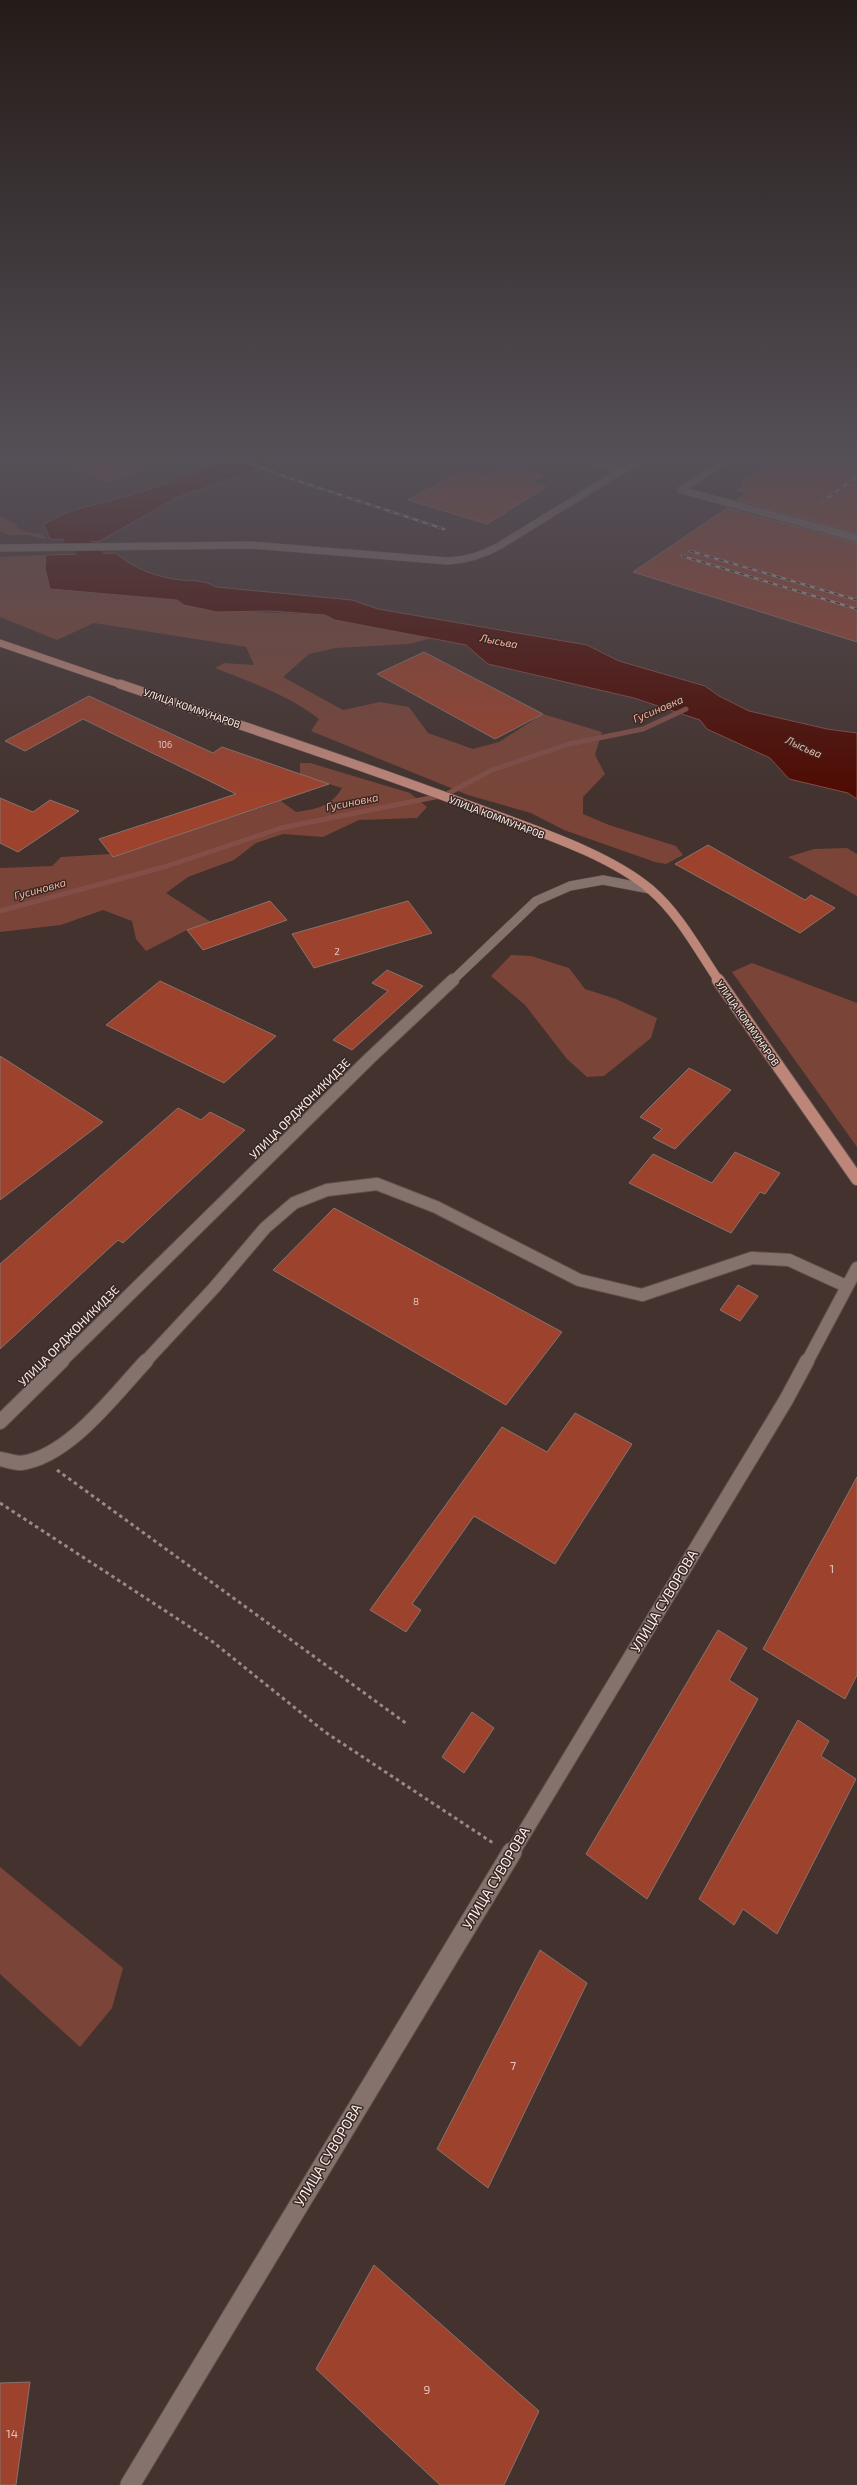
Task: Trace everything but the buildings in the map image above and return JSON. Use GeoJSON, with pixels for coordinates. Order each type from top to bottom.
{"type":"FeatureCollection","features":[{"type":"Feature","properties":{"kind":"main road","name":"УЛИЦА КОММУНАРОВ"},"geometry":{"type":"LineString","coordinates":[[0,643],[396,778],[579,849],[620,869],[650,889],[667,906],[857,1179]]}},
{"type":"Feature","properties":{"kind":"street","name":"УЛИЦА ОРДЖОНИКИДЗЕ"},"geometry":{"type":"LineString","coordinates":[[0,1422],[370,1058],[536,901],[570,886],[603,880],[650,889]]}},
{"type":"Feature","properties":{"kind":"street"},"geometry":{"type":"LineString","coordinates":[[0,1459],[20,1463],[41,1458],[76,1436],[214,1288],[265,1228],[294,1203],[327,1190],[378,1184],[436,1207],[579,1280],[642,1295],[752,1258],[789,1260],[846,1286]]}},
{"type":"Feature","properties":{"kind":"street","name":"УЛИЦА СУВОРОВА"},"geometry":{"type":"LineString","coordinates":[[130,2485],[786,1400],[857,1268]]}},
{"type":"Feature","properties":{"kind":"path"},"geometry":{"type":"LineString","coordinates":[[41,1458],[101,1504],[407,1724]]}},
{"type":"Feature","properties":{"kind":"path"},"geometry":{"type":"LineString","coordinates":[[0,1503],[213,1642],[325,1732],[511,1854]]}},
{"type":"Feature","properties":{"kind":"shaded area"},"geometry":{"type":"Polygon","coordinates":[[[0,571],[50,571],[83,592],[177,600],[184,605],[255,612],[326,615],[335,620],[432,638],[409,644],[336,648],[309,654],[283,677],[343,710],[380,702],[409,707],[428,733],[473,749],[499,742],[543,714],[602,732],[595,755],[605,774],[583,797],[583,814],[609,825],[676,846],[683,855],[666,864],[655,862],[564,830],[531,813],[468,795],[311,731],[319,719],[307,710],[269,690],[215,668],[224,663],[254,665],[246,647],[94,623],[57,640],[0,617],[0,571]]]}},
{"type":"Feature","properties":{"kind":"shaded area"},"geometry":{"type":"Polygon","coordinates":[[[300,763],[310,763],[410,793],[427,807],[417,818],[359,820],[323,837],[283,834],[256,843],[234,860],[188,877],[166,893],[211,922],[187,930],[146,951],[136,939],[132,921],[103,910],[61,925],[0,932],[0,868],[52,866],[61,857],[110,854],[113,857],[281,801],[296,812],[322,806],[338,794],[342,788],[300,775],[300,763]]]}},
{"type":"Feature","properties":{"kind":"shaded area"},"geometry":{"type":"Polygon","coordinates":[[[847,848],[857,854],[857,896],[788,857],[814,849],[847,848]]]}},
{"type":"Feature","properties":{"kind":"shaded area"},"geometry":{"type":"Polygon","coordinates":[[[511,955],[531,956],[569,968],[585,989],[616,999],[657,1018],[651,1038],[604,1076],[587,1077],[567,1059],[525,1005],[491,976],[511,955]]]}},
{"type":"Feature","properties":{"kind":"shaded area"},"geometry":{"type":"Polygon","coordinates":[[[752,963],[857,1003],[857,1147],[732,972],[752,963]]]}},
{"type":"Feature","properties":{"kind":"shaded area"},"geometry":{"type":"Polygon","coordinates":[[[0,1867],[123,1968],[112,2008],[80,2047],[0,1974],[0,1867]]]}},
{"type":"Feature","properties":{"kind":"water"},"geometry":{"type":"Polygon","coordinates":[[[46,571],[146,571],[172,579],[203,582],[216,587],[352,600],[378,609],[587,645],[619,661],[705,686],[719,696],[749,711],[827,729],[857,733],[857,799],[848,793],[789,779],[770,758],[707,729],[700,720],[634,698],[488,664],[466,645],[335,620],[325,615],[271,611],[217,612],[184,605],[177,600],[50,589],[46,571]]]}},
{"type":"Feature","properties":{"kind":"waterway","name":"Лысьва"},"geometry":{"type":"LineString","coordinates":[[108,571],[115,578],[141,582]]}},
{"type":"Feature","properties":{"kind":"waterway","name":"Гусиновка"},"geometry":{"type":"LineString","coordinates":[[0,911],[164,867],[281,828],[445,795],[492,770],[569,744],[643,729],[686,709]]}},
{"type":"Feature","properties":{"kind":"railway"},"geometry":{"type":"LineString","coordinates":[[731,571],[857,609]]}},
{"type":"Feature","properties":{"kind":"railway"},"geometry":{"type":"LineString","coordinates":[[758,571],[857,600]]}}]}
